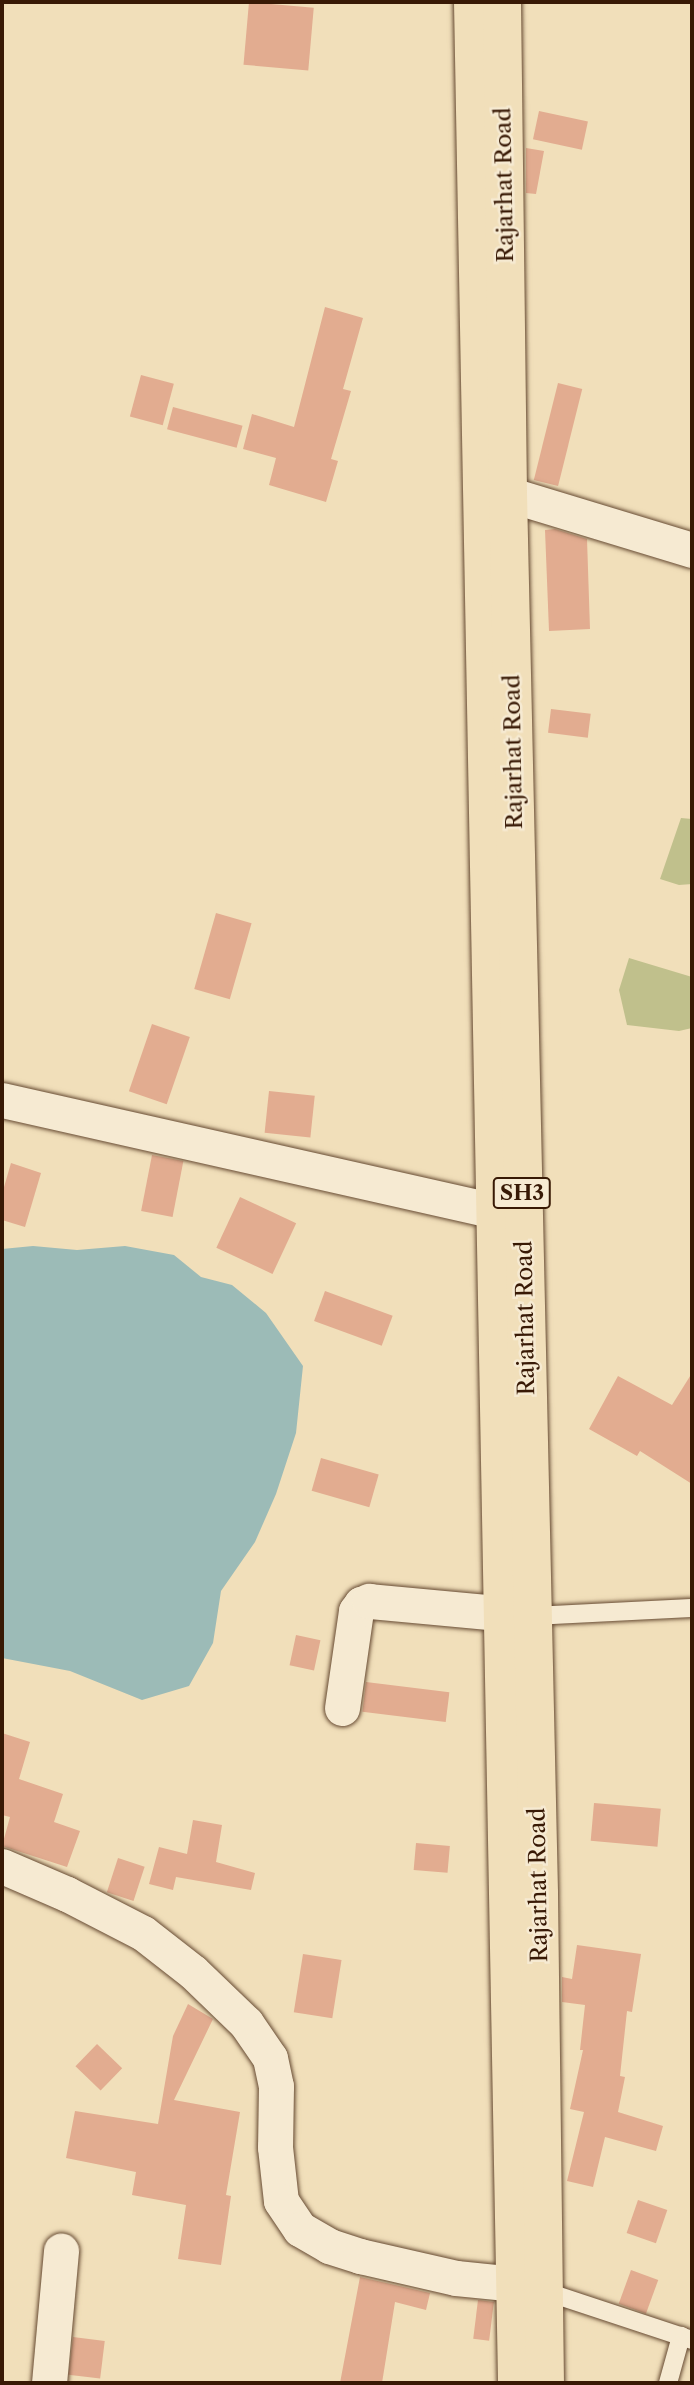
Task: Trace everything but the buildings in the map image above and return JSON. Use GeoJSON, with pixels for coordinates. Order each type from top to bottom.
{"type":"FeatureCollection","features":[{"type":"Feature","properties":{"kind":"main road","name":"Rajarhat Road"},"geometry":{"type":"LineString","coordinates":[[473,2],[509,1216],[518,1614],[529,2288],[517,2383]]}},
{"type":"Feature","properties":{"kind":"main road","name":"Rajarhat Road"},"geometry":{"type":"LineString","coordinates":[[502,2],[508,494],[509,1216]]}},
{"type":"Feature","properties":{"kind":"main road","name":"Rajarhat Road"},"geometry":{"type":"LineString","coordinates":[[529,2288],[545,2383]]}},
{"type":"Feature","properties":{"kind":"street"},"geometry":{"type":"LineString","coordinates":[[508,494],[692,550]]}},
{"type":"Feature","properties":{"kind":"street"},"geometry":{"type":"LineString","coordinates":[[2,1100],[509,1216]]}},
{"type":"Feature","properties":{"kind":"street"},"geometry":{"type":"LineString","coordinates":[[342,1708],[356,1611],[361,1604],[369,1601],[518,1614]]}},
{"type":"Feature","properties":{"kind":"street"},"geometry":{"type":"LineString","coordinates":[[2,1866],[68,1894],[143,1933],[193,1972],[246,2023],[270,2058],[276,2085],[275,2147],[281,2201],[300,2229],[329,2246],[360,2256],[456,2278],[529,2288]]}},
{"type":"Feature","properties":{"kind":"street"},"geometry":{"type":"LineString","coordinates":[[49,2383],[61,2251]]}},
{"type":"Feature","properties":{"kind":"lane"},"geometry":{"type":"LineString","coordinates":[[518,1614],[692,1608]]}},
{"type":"Feature","properties":{"kind":"lane"},"geometry":{"type":"LineString","coordinates":[[529,2288],[687,2338],[668,2383]]}},
{"type":"Feature","properties":{"kind":"green space"},"geometry":{"type":"Polygon","coordinates":[[[681,818],[692,819],[692,884],[679,885],[660,879],[681,818]]]}},
{"type":"Feature","properties":{"kind":"green space"},"geometry":{"type":"Polygon","coordinates":[[[629,958],[692,977],[692,1028],[679,1031],[627,1025],[619,990],[629,958]]]}},
{"type":"Feature","properties":{"kind":"water"},"geometry":{"type":"Polygon","coordinates":[[[33,1246],[77,1250],[125,1246],[174,1255],[201,1277],[232,1285],[266,1313],[303,1366],[296,1433],[276,1494],[255,1542],[221,1591],[213,1643],[189,1686],[142,1700],[70,1671],[2,1658],[2,1249],[33,1246]]]}}]}
